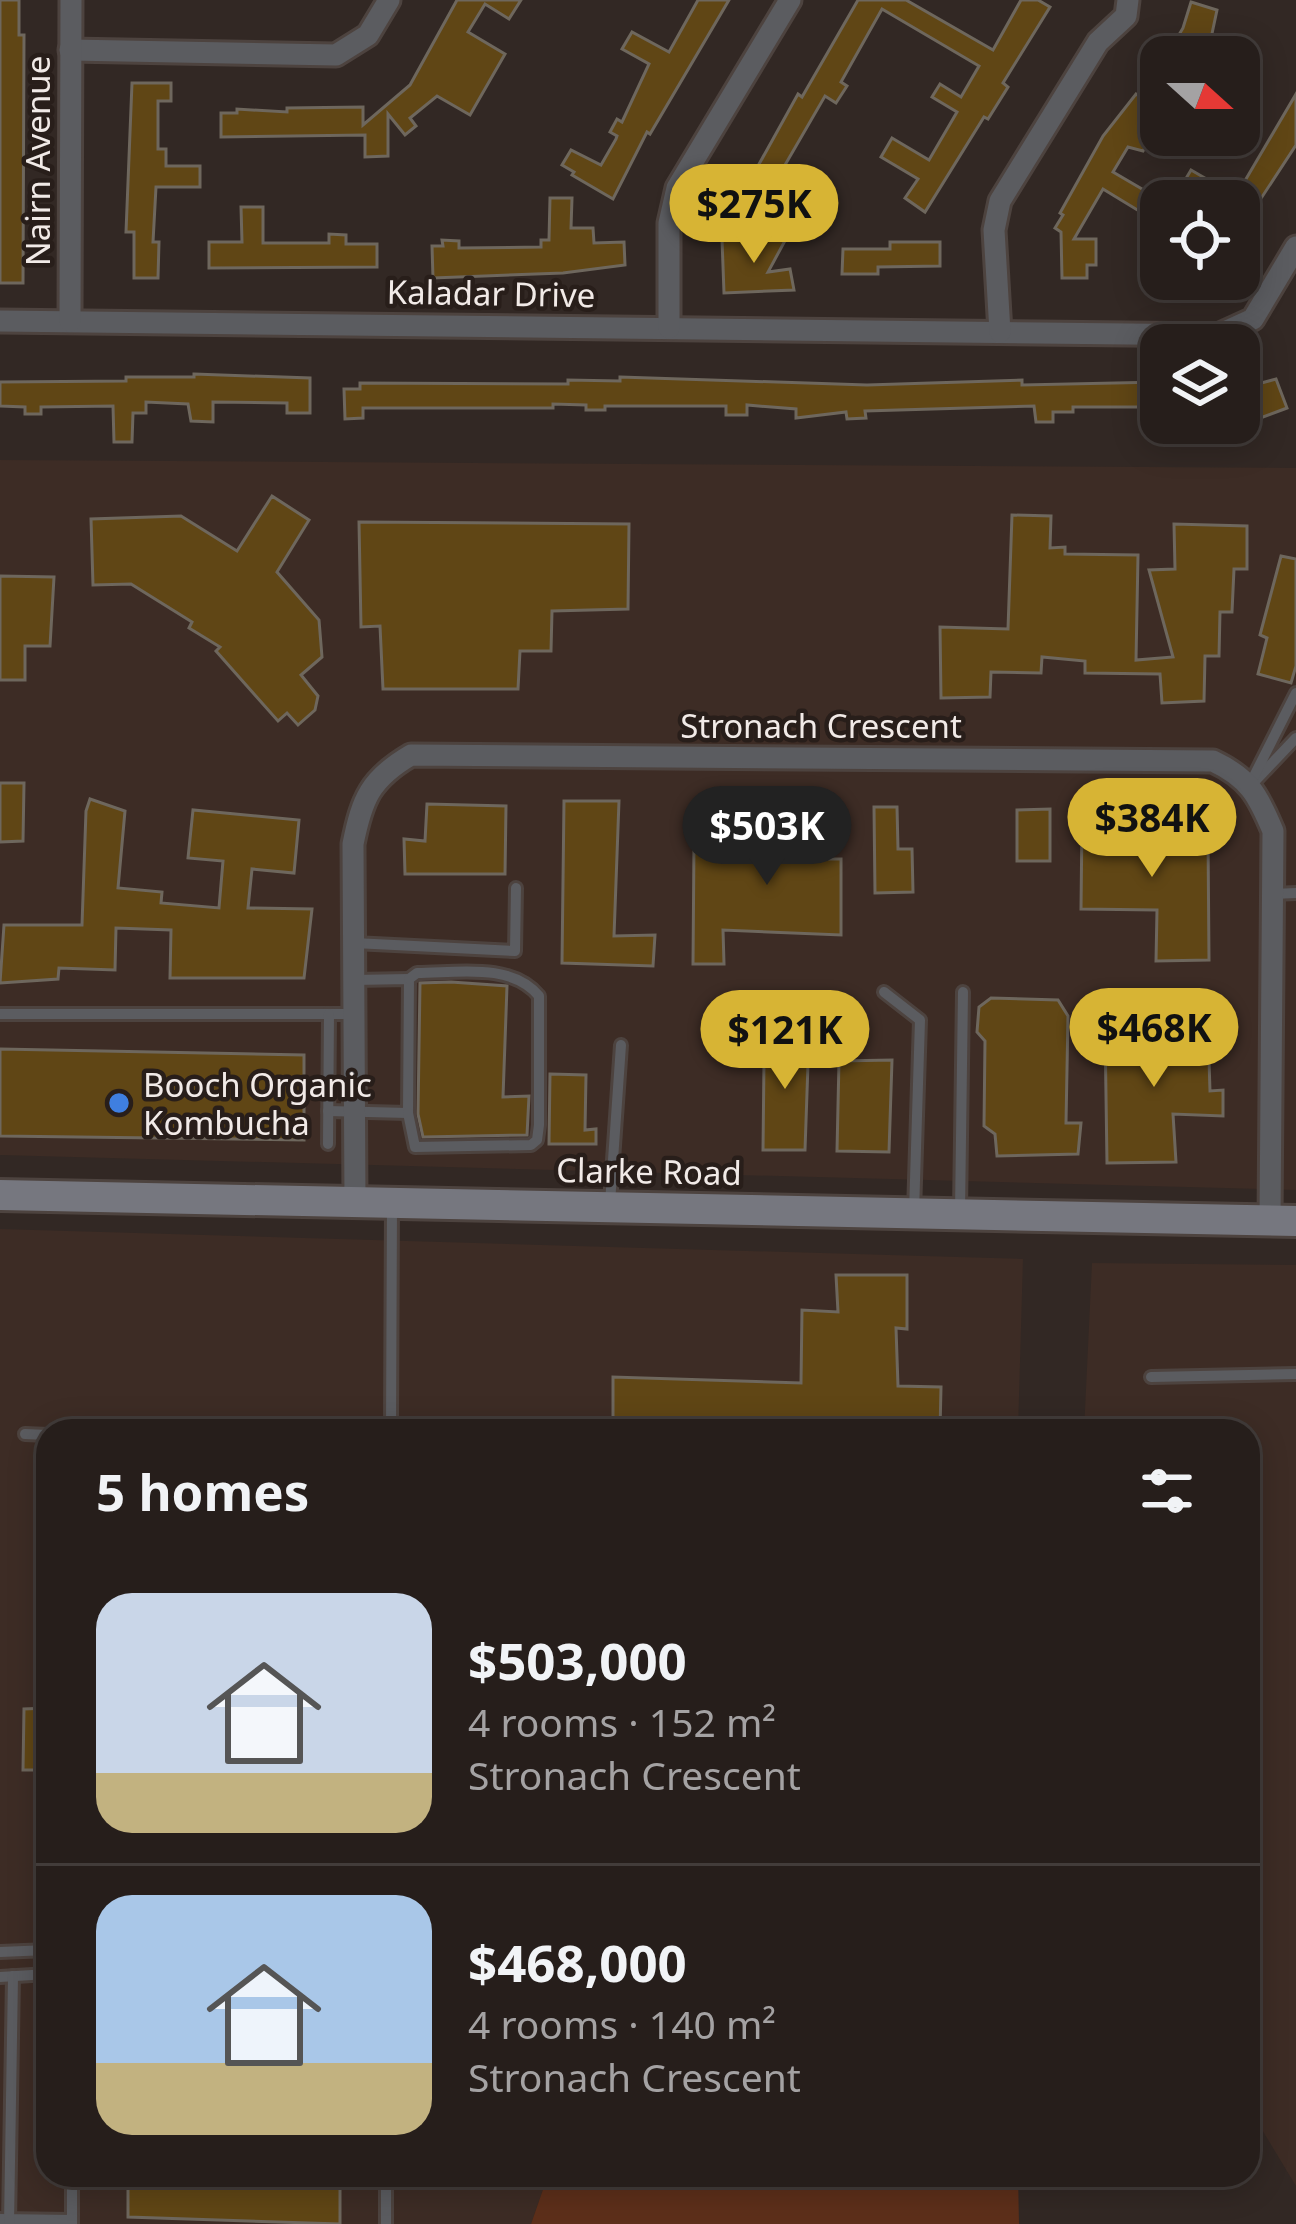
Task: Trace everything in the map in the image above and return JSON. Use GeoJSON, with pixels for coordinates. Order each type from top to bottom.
{"type":"FeatureCollection","features":[{"type":"Feature","properties":{"kind":"main road","name":"Clarke Road"},"geometry":{"type":"LineString","coordinates":[[0,1195],[1283,1221]]}},
{"type":"Feature","properties":{"kind":"street","name":"Nairn Avenue"},"geometry":{"type":"LineString","coordinates":[[70,0],[70,321]]}},
{"type":"Feature","properties":{"kind":"street"},"geometry":{"type":"LineString","coordinates":[[70,50],[337,55],[368,35],[389,0]]}},
{"type":"Feature","properties":{"kind":"street"},"geometry":{"type":"LineString","coordinates":[[669,328],[669,223],[676,188],[790,0]]}},
{"type":"Feature","properties":{"kind":"street"},"geometry":{"type":"LineString","coordinates":[[1000,332],[994,230],[1000,201],[1098,42],[1126,16],[1128,0]]}},
{"type":"Feature","properties":{"kind":"street","name":"Kaladar Drive"},"geometry":{"type":"LineString","coordinates":[[0,321],[1218,335],[1253,320],[1296,247]]}},
{"type":"Feature","properties":{"kind":"street","name":"Stronach Crescent"},"geometry":{"type":"LineString","coordinates":[[355,1201],[353,844],[361,805],[384,771],[412,755],[1213,760],[1240,773],[1250,786]]}},
{"type":"Feature","properties":{"kind":"street"},"geometry":{"type":"LineString","coordinates":[[1250,786],[1273,832],[1283,1221]]}},
{"type":"Feature","properties":{"kind":"lane"},"geometry":{"type":"LineString","coordinates":[[1250,786],[1296,693]]}},
{"type":"Feature","properties":{"kind":"lane"},"geometry":{"type":"LineString","coordinates":[[1250,786],[1296,738]]}},
{"type":"Feature","properties":{"kind":"lane"},"geometry":{"type":"LineString","coordinates":[[354,944],[515,951],[516,888]]}},
{"type":"Feature","properties":{"kind":"lane"},"geometry":{"type":"LineString","coordinates":[[1273,894],[1296,893]]}},
{"type":"Feature","properties":{"kind":"lane"},"geometry":{"type":"LineString","coordinates":[[354,980],[409,979],[417,973],[492,973],[513,976],[531,986],[539,996],[539,1125],[532,1145],[415,1147],[408,1113],[409,979]]}},
{"type":"Feature","properties":{"kind":"lane"},"geometry":{"type":"LineString","coordinates":[[884,992],[920,1020],[914,1213]]}},
{"type":"Feature","properties":{"kind":"lane"},"geometry":{"type":"LineString","coordinates":[[960,1214],[963,992]]}},
{"type":"Feature","properties":{"kind":"lane"},"geometry":{"type":"LineString","coordinates":[[0,1014],[354,1014]]}},
{"type":"Feature","properties":{"kind":"lane"},"geometry":{"type":"LineString","coordinates":[[328,1014],[328,1144]]}},
{"type":"Feature","properties":{"kind":"lane"},"geometry":{"type":"LineString","coordinates":[[610,1207],[621,1046]]}},
{"type":"Feature","properties":{"kind":"lane"},"geometry":{"type":"LineString","coordinates":[[328,1111],[408,1113]]}},
{"type":"Feature","properties":{"kind":"lane"},"geometry":{"type":"LineString","coordinates":[[391,1419],[392,1202]]}},
{"type":"Feature","properties":{"kind":"lane"},"geometry":{"type":"LineString","coordinates":[[1151,1377],[1296,1374]]}},
{"type":"Feature","properties":{"kind":"lane"},"geometry":{"type":"LineString","coordinates":[[25,1434],[36,1434]]}},
{"type":"Feature","properties":{"kind":"lane"},"geometry":{"type":"LineString","coordinates":[[0,1952],[36,1950]]}},
{"type":"Feature","properties":{"kind":"lane"},"geometry":{"type":"LineString","coordinates":[[7,1977],[6,2221],[72,2222],[72,2187]]}},
{"type":"Feature","properties":{"kind":"lane"},"geometry":{"type":"LineString","coordinates":[[386,2187],[386,2224]]}},
{"type":"Feature","properties":{"kind":"shaded area"},"geometry":{"type":"Polygon","coordinates":[[[0,460],[1296,468],[1296,1190],[0,1155],[0,460]]]}},
{"type":"Feature","properties":{"kind":"shaded area"},"geometry":{"type":"Polygon","coordinates":[[[0,1229],[1023,1259],[1018,1419],[36,1419],[36,2187],[544,2187],[531,2224],[0,2224],[0,1229]]]}},
{"type":"Feature","properties":{"kind":"shaded area"},"geometry":{"type":"Polygon","coordinates":[[[1092,1263],[1296,1265],[1296,2186],[1260,2127],[1260,1419],[1085,1419],[1092,1263]]]}},
{"type":"Feature","properties":{"kind":"shaded area"},"geometry":{"type":"Polygon","coordinates":[[[544,2187],[1018,2187],[1019,2224],[531,2224],[544,2187]]]}},
{"type":"Feature","properties":{"kind":"building"},"geometry":{"type":"Polygon","coordinates":[[[0,0],[19,0],[19,35],[24,35],[23,283],[0,283],[0,0]]]}},
{"type":"Feature","properties":{"kind":"building"},"geometry":{"type":"Polygon","coordinates":[[[457,0],[521,0],[509,19],[485,4],[468,32],[505,54],[470,115],[437,96],[410,118],[416,126],[405,135],[388,114],[388,156],[365,157],[365,135],[221,137],[221,113],[237,113],[237,109],[287,112],[287,108],[363,107],[363,125],[410,85],[457,0]]]}},
{"type":"Feature","properties":{"kind":"building"},"geometry":{"type":"Polygon","coordinates":[[[698,0],[729,0],[650,134],[647,132],[613,199],[562,165],[571,150],[601,165],[616,139],[610,132],[617,119],[622,122],[649,64],[622,49],[632,32],[669,52],[698,0]]]}},
{"type":"Feature","properties":{"kind":"building"},"geometry":{"type":"Polygon","coordinates":[[[858,0],[906,0],[993,50],[1021,0],[1038,0],[1050,7],[1003,83],[1008,87],[925,212],[905,198],[918,179],[881,157],[892,138],[929,160],[957,112],[932,97],[940,84],[961,97],[979,66],[882,9],[841,82],[847,86],[836,103],[825,96],[785,165],[805,178],[793,197],[782,190],[760,226],[733,211],[798,94],[802,97],[858,0]]]}},
{"type":"Feature","properties":{"kind":"building"},"geometry":{"type":"Polygon","coordinates":[[[1191,2],[1217,10],[1211,36],[1178,36],[1191,2]]]}},
{"type":"Feature","properties":{"kind":"building"},"geometry":{"type":"Polygon","coordinates":[[[132,83],[171,83],[171,101],[158,101],[158,149],[166,149],[166,166],[200,166],[200,187],[156,187],[153,242],[159,242],[158,278],[134,278],[134,232],[126,232],[132,83]]]}},
{"type":"Feature","properties":{"kind":"building"},"geometry":{"type":"Polygon","coordinates":[[[1136,94],[1140,97],[1140,150],[1128,147],[1113,172],[1140,188],[1140,212],[1103,189],[1074,239],[1096,239],[1096,265],[1087,265],[1087,278],[1062,278],[1061,232],[1055,228],[1060,213],[1103,136],[1136,94]]]}},
{"type":"Feature","properties":{"kind":"building"},"geometry":{"type":"Polygon","coordinates":[[[1296,94],[1296,145],[1260,200],[1260,180],[1245,180],[1296,94]]]}},
{"type":"Feature","properties":{"kind":"building"},"geometry":{"type":"Polygon","coordinates":[[[1191,170],[1208,180],[1185,180],[1191,170]]]}},
{"type":"Feature","properties":{"kind":"building"},"geometry":{"type":"Polygon","coordinates":[[[550,198],[572,198],[571,228],[593,228],[594,243],[624,242],[625,265],[563,273],[433,278],[432,246],[443,246],[442,240],[459,241],[459,248],[541,247],[541,240],[549,240],[550,198]]]}},
{"type":"Feature","properties":{"kind":"building"},"geometry":{"type":"Polygon","coordinates":[[[241,207],[263,207],[263,243],[329,243],[329,234],[346,235],[346,244],[377,244],[377,267],[209,268],[209,242],[242,242],[241,207]]]}},
{"type":"Feature","properties":{"kind":"building"},"geometry":{"type":"Polygon","coordinates":[[[787,237],[768,272],[790,269],[794,290],[724,293],[722,239],[787,237]]]}},
{"type":"Feature","properties":{"kind":"building"},"geometry":{"type":"Polygon","coordinates":[[[890,242],[940,242],[940,266],[878,267],[878,274],[842,274],[843,249],[890,249],[890,242]]]}},
{"type":"Feature","properties":{"kind":"building"},"geometry":{"type":"Polygon","coordinates":[[[126,377],[310,378],[310,413],[287,413],[287,403],[213,402],[213,422],[191,421],[188,404],[146,402],[146,413],[133,413],[132,442],[114,442],[113,406],[41,407],[41,414],[25,414],[25,407],[0,406],[0,382],[126,381],[126,377]]]}},
{"type":"Feature","properties":{"kind":"building"},"geometry":{"type":"Polygon","coordinates":[[[620,377],[867,385],[1140,382],[1140,407],[1073,407],[1073,412],[1053,412],[1053,422],[1036,422],[1034,406],[865,411],[866,418],[847,419],[846,412],[796,418],[796,409],[747,405],[747,415],[726,415],[726,406],[586,410],[586,405],[553,404],[553,408],[363,408],[363,418],[345,419],[344,389],[360,389],[360,383],[620,381],[620,377]]]}},
{"type":"Feature","properties":{"kind":"building"},"geometry":{"type":"Polygon","coordinates":[[[1276,379],[1287,408],[1260,418],[1260,383],[1276,379]]]}},
{"type":"Feature","properties":{"kind":"building"},"geometry":{"type":"Polygon","coordinates":[[[272,496],[309,520],[277,572],[319,620],[322,657],[301,675],[318,696],[315,710],[298,725],[287,713],[278,721],[216,651],[220,647],[189,628],[192,622],[131,584],[93,585],[91,519],[181,516],[237,551],[272,496]]]}},
{"type":"Feature","properties":{"kind":"building"},"geometry":{"type":"Polygon","coordinates":[[[1012,515],[1051,516],[1050,548],[1065,547],[1065,554],[1138,555],[1136,660],[1173,657],[1149,570],[1175,569],[1174,524],[1247,526],[1247,569],[1234,569],[1232,612],[1220,612],[1219,656],[1205,656],[1204,701],[1162,703],[1160,674],[1085,673],[1085,661],[1042,657],[1041,673],[991,672],[990,697],[941,698],[940,627],[1008,629],[1012,515]]]}},
{"type":"Feature","properties":{"kind":"building"},"geometry":{"type":"Polygon","coordinates":[[[359,522],[629,524],[628,609],[552,611],[551,651],[520,651],[518,689],[383,689],[380,626],[361,627],[359,522]]]}},
{"type":"Feature","properties":{"kind":"building"},"geometry":{"type":"Polygon","coordinates":[[[1281,556],[1296,559],[1296,666],[1291,683],[1258,674],[1267,638],[1260,635],[1281,556]]]}},
{"type":"Feature","properties":{"kind":"building"},"geometry":{"type":"Polygon","coordinates":[[[0,576],[54,577],[50,646],[25,646],[25,680],[0,680],[0,576]]]}},
{"type":"Feature","properties":{"kind":"building"},"geometry":{"type":"Polygon","coordinates":[[[0,783],[24,783],[23,841],[0,842],[0,783]]]}},
{"type":"Feature","properties":{"kind":"building"},"geometry":{"type":"Polygon","coordinates":[[[90,799],[125,811],[118,888],[162,892],[161,903],[219,908],[223,861],[188,858],[193,810],[299,820],[294,873],[252,869],[248,908],[312,909],[304,978],[170,978],[171,930],[116,928],[115,970],[59,968],[58,979],[0,983],[4,925],[82,925],[90,799]]]}},
{"type":"Feature","properties":{"kind":"building"},"geometry":{"type":"Polygon","coordinates":[[[564,801],[619,801],[614,936],[655,935],[653,966],[562,963],[564,801]]]}},
{"type":"Feature","properties":{"kind":"building"},"geometry":{"type":"Polygon","coordinates":[[[427,804],[506,806],[505,874],[405,874],[404,839],[425,841],[427,804]]]}},
{"type":"Feature","properties":{"kind":"building"},"geometry":{"type":"Polygon","coordinates":[[[874,807],[897,807],[898,849],[912,849],[913,892],[875,893],[874,807]]]}},
{"type":"Feature","properties":{"kind":"building"},"geometry":{"type":"Polygon","coordinates":[[[795,809],[828,809],[829,859],[841,859],[841,935],[723,930],[724,964],[693,964],[694,844],[795,845],[795,809]]]}},
{"type":"Feature","properties":{"kind":"building"},"geometry":{"type":"Polygon","coordinates":[[[1050,809],[1050,861],[1017,861],[1017,810],[1050,809]]]}},
{"type":"Feature","properties":{"kind":"building"},"geometry":{"type":"Polygon","coordinates":[[[1082,821],[1195,823],[1208,837],[1209,960],[1156,961],[1157,910],[1081,909],[1082,821]]]}},
{"type":"Feature","properties":{"kind":"building"},"geometry":{"type":"Polygon","coordinates":[[[420,983],[507,986],[503,1097],[529,1096],[527,1135],[423,1137],[418,1114],[420,983]]]}},
{"type":"Feature","properties":{"kind":"building"},"geometry":{"type":"Polygon","coordinates":[[[991,998],[1058,1000],[1068,1016],[1066,1123],[1081,1123],[1078,1154],[997,1156],[995,1134],[984,1126],[985,1041],[977,1032],[979,1007],[991,998]]]}},
{"type":"Feature","properties":{"kind":"building"},"geometry":{"type":"Polygon","coordinates":[[[771,1024],[801,1027],[800,1065],[808,1064],[805,1150],[763,1150],[764,1062],[771,1064],[771,1024]]]}},
{"type":"Feature","properties":{"kind":"building"},"geometry":{"type":"Polygon","coordinates":[[[1105,1027],[1208,1029],[1210,1091],[1223,1090],[1223,1116],[1173,1114],[1176,1162],[1107,1163],[1105,1027]]]}},
{"type":"Feature","properties":{"kind":"building"},"geometry":{"type":"Polygon","coordinates":[[[0,1049],[304,1055],[304,1140],[0,1136],[0,1049]]]}},
{"type":"Feature","properties":{"kind":"building"},"geometry":{"type":"Polygon","coordinates":[[[892,1060],[889,1152],[837,1151],[839,1061],[892,1060]]]}},
{"type":"Feature","properties":{"kind":"building"},"geometry":{"type":"Polygon","coordinates":[[[550,1074],[586,1075],[585,1130],[596,1129],[596,1144],[549,1144],[550,1074]]]}},
{"type":"Feature","properties":{"kind":"building"},"geometry":{"type":"Polygon","coordinates":[[[836,1275],[907,1275],[907,1329],[896,1328],[898,1386],[941,1387],[940,1419],[613,1419],[613,1377],[801,1383],[802,1310],[838,1312],[836,1275]]]}},
{"type":"Feature","properties":{"kind":"building"},"geometry":{"type":"Polygon","coordinates":[[[36,1708],[36,1770],[23,1770],[24,1709],[36,1708]]]}},
{"type":"Feature","properties":{"kind":"building"},"geometry":{"type":"Polygon","coordinates":[[[128,2187],[340,2187],[340,2224],[128,2217],[128,2187]]]}},
{"type":"Feature","properties":{"kind":"place","name":"Booch Organic Kombucha"},"geometry":{"type":"Point","coordinates":[119,1103]}}]}
